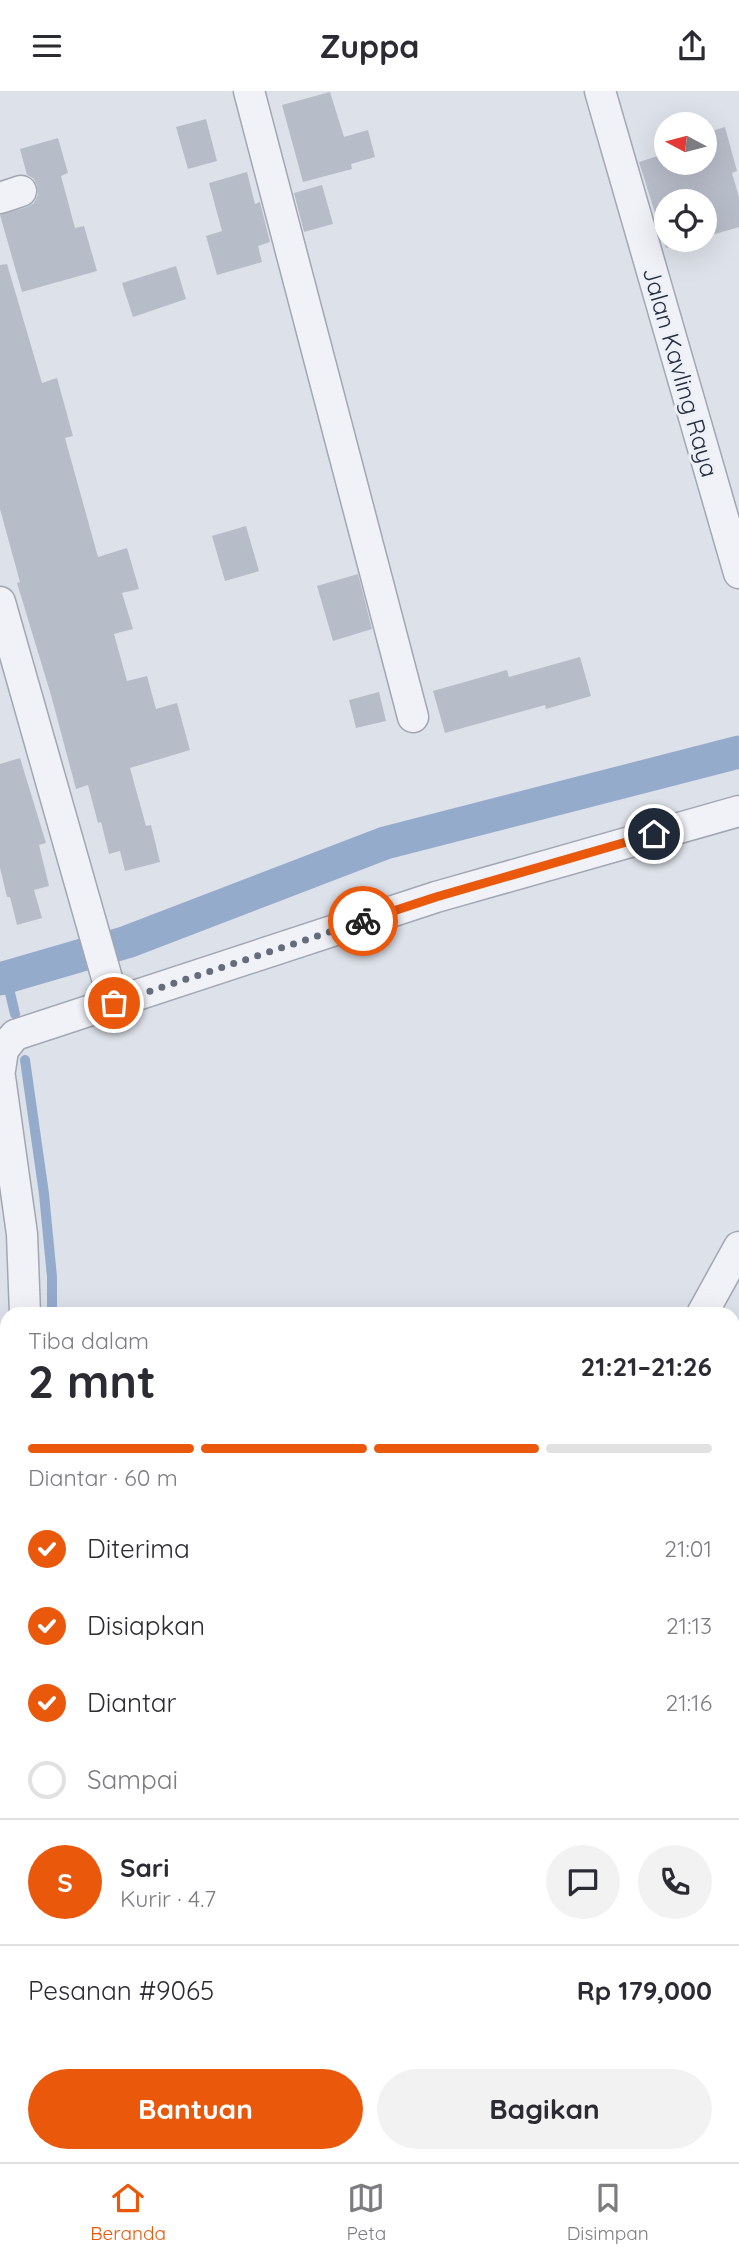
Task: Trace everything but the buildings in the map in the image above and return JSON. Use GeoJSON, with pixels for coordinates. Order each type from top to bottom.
{"type":"FeatureCollection","features":[{"type":"Feature","properties":{"kind":"street","name":"Jalan Kavling Raya"},"geometry":{"type":"LineString","coordinates":[[600,91],[739,573]]}},
{"type":"Feature","properties":{"kind":"street"},"geometry":{"type":"LineString","coordinates":[[253,92],[413,717]]}},
{"type":"Feature","properties":{"kind":"street"},"geometry":{"type":"LineString","coordinates":[[0,602],[114,1003]]}},
{"type":"Feature","properties":{"kind":"street"},"geometry":{"type":"LineString","coordinates":[[0,1070],[3,1050],[15,1035],[436,897],[739,811]]}},
{"type":"Feature","properties":{"kind":"street"},"geometry":{"type":"LineString","coordinates":[[0,1077],[22,1234],[25,1307]]}},
{"type":"Feature","properties":{"kind":"street"},"geometry":{"type":"LineString","coordinates":[[706,1307],[739,1247]]}},
{"type":"Feature","properties":{"kind":"waterway"},"geometry":{"type":"LineString","coordinates":[[0,979],[127,942],[385,843],[739,752]]}},
{"type":"Feature","properties":{"kind":"waterway"},"geometry":{"type":"LineString","coordinates":[[6,976],[15,1014]]}},
{"type":"Feature","properties":{"kind":"waterway"},"geometry":{"type":"LineString","coordinates":[[25,1060],[44,1194],[52,1277],[52,1307]]}},
{"type":"Feature","properties":{"kind":"way so far"},"geometry":{"type":"LineString","coordinates":[[114,1003],[363,921]]}},
{"type":"Feature","properties":{"kind":"route"},"geometry":{"type":"LineString","coordinates":[[363,921],[654,834]]}}]}
